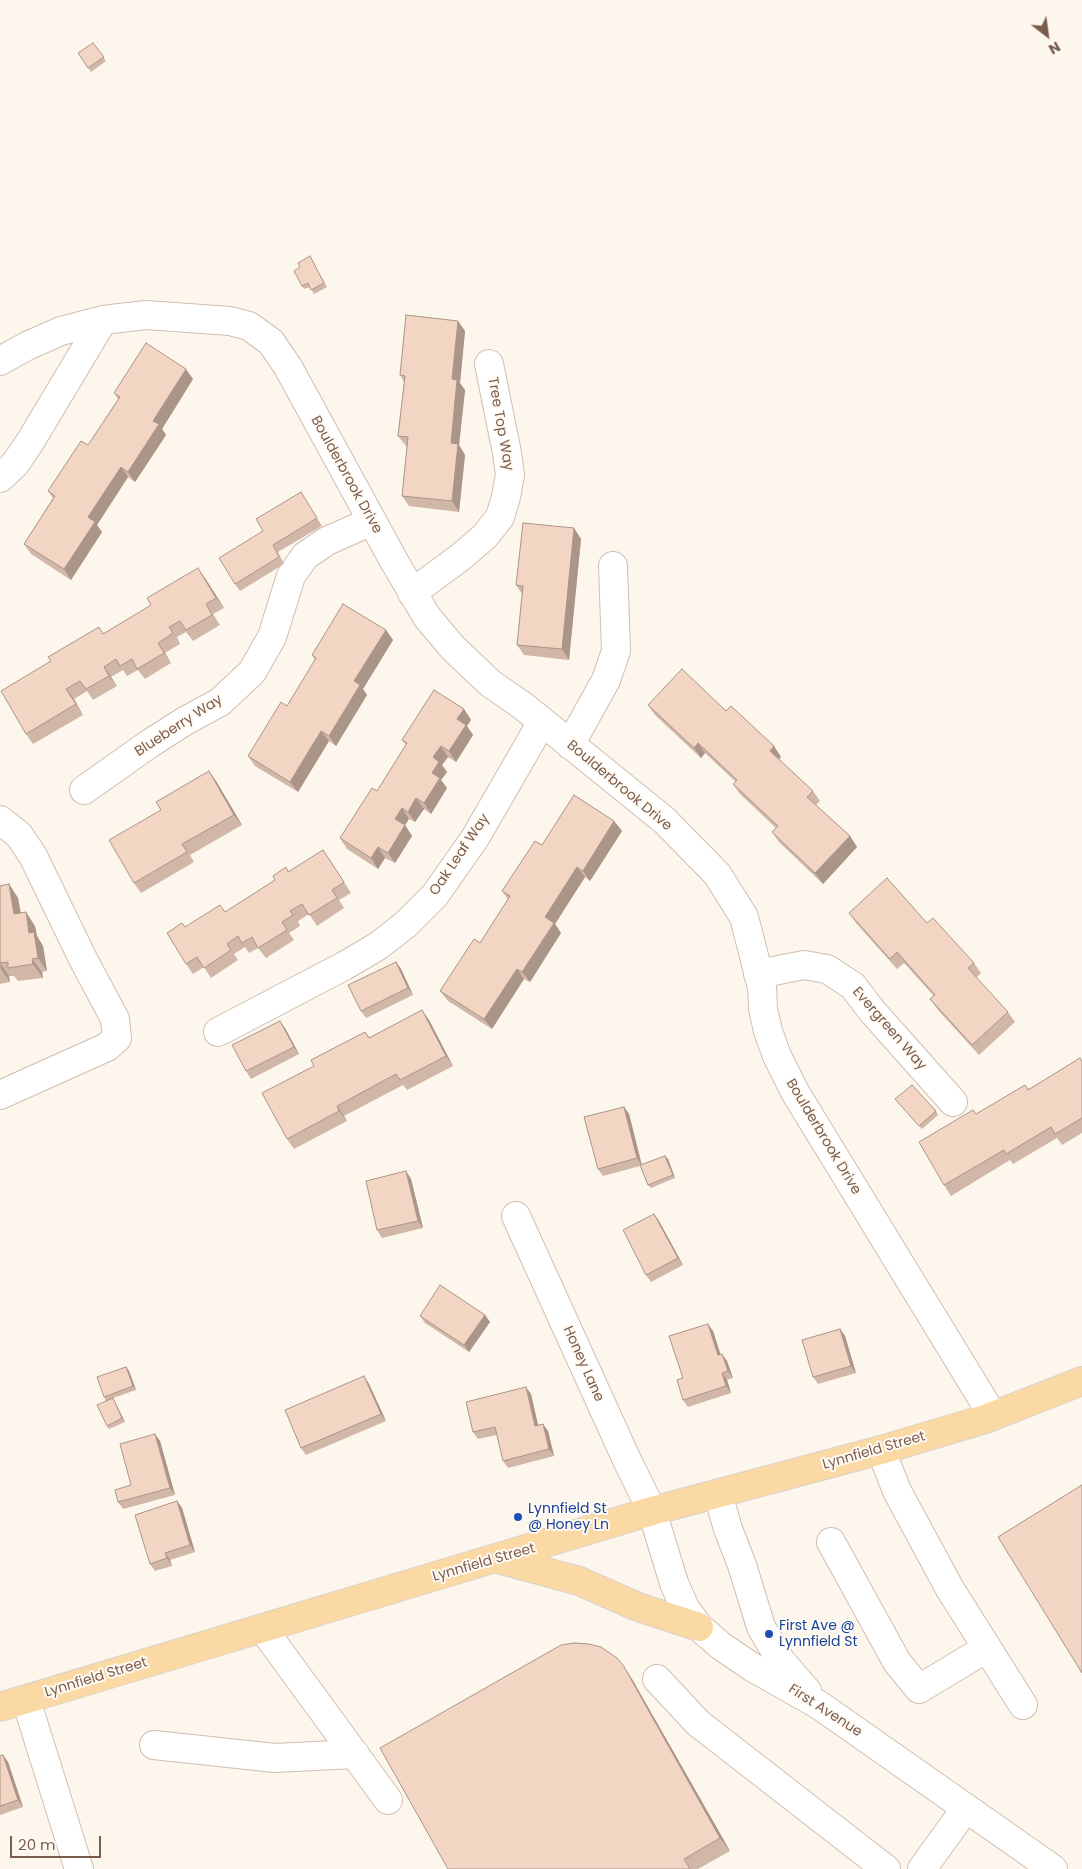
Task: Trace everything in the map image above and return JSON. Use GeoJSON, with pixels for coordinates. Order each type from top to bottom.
{"type":"FeatureCollection","features":[{"type":"Feature","properties":{"kind":"main road","name":"Lynnfield Street"},"geometry":{"type":"LineString","coordinates":[[13,1703],[652,1512],[881,1450],[993,1416],[1082,1381]]}},
{"type":"Feature","properties":{"kind":"main road"},"geometry":{"type":"LineString","coordinates":[[498,1559],[579,1581],[638,1607],[699,1627]]}},
{"type":"Feature","properties":{"kind":"street","name":"Boulderbrook Drive"},"geometry":{"type":"LineString","coordinates":[[0,361],[27,346],[61,331],[103,320],[146,315],[230,321],[249,326],[271,342],[288,367],[372,522],[427,617],[454,648],[490,683],[523,706],[664,820],[717,874],[744,917],[758,974],[768,1031],[776,1056],[795,1092],[993,1416]]}},
{"type":"Feature","properties":{"kind":"street"},"geometry":{"type":"LineString","coordinates":[[0,478],[15,464],[30,442],[103,320]]}},
{"type":"Feature","properties":{"kind":"street","name":"Tree Top Way"},"geometry":{"type":"LineString","coordinates":[[412,593],[462,556],[484,536],[500,517],[510,475],[489,364]]}},
{"type":"Feature","properties":{"kind":"street","name":"Blueberry Way"},"geometry":{"type":"LineString","coordinates":[[84,790],[149,744],[220,702],[252,672],[272,637],[291,576],[305,556],[327,542],[372,522]]}},
{"type":"Feature","properties":{"kind":"street"},"geometry":{"type":"LineString","coordinates":[[570,745],[606,680],[616,651],[613,566]]}},
{"type":"Feature","properties":{"kind":"street","name":"Oak Leaf Way"},"geometry":{"type":"LineString","coordinates":[[218,1032],[344,966],[378,946],[405,925],[434,894],[475,838],[542,722]]}},
{"type":"Feature","properties":{"kind":"street"},"geometry":{"type":"LineString","coordinates":[[0,820],[19,835],[33,856],[83,959],[115,1019],[117,1038],[107,1047],[0,1095]]}},
{"type":"Feature","properties":{"kind":"street","name":"Evergreen Way"},"geometry":{"type":"LineString","coordinates":[[758,974],[804,965],[826,969],[853,986],[872,1011],[953,1102]]}},
{"type":"Feature","properties":{"kind":"street","name":"Honey Lane"},"geometry":{"type":"LineString","coordinates":[[516,1216],[652,1512]]}},
{"type":"Feature","properties":{"kind":"street"},"geometry":{"type":"LineString","coordinates":[[881,1450],[901,1499],[950,1589],[1023,1705]]}},
{"type":"Feature","properties":{"kind":"street"},"geometry":{"type":"LineString","coordinates":[[718,1494],[728,1529],[742,1565],[760,1627],[781,1661],[819,1705]]}},
{"type":"Feature","properties":{"kind":"street","name":"First Avenue"},"geometry":{"type":"LineString","coordinates":[[652,1512],[674,1583],[685,1608],[699,1627],[720,1646],[752,1668],[819,1705],[1053,1869]]}},
{"type":"Feature","properties":{"kind":"street"},"geometry":{"type":"LineString","coordinates":[[831,1542],[897,1662],[919,1689],[987,1648]]}},
{"type":"Feature","properties":{"kind":"street"},"geometry":{"type":"LineString","coordinates":[[263,1629],[388,1800]]}},
{"type":"Feature","properties":{"kind":"street"},"geometry":{"type":"LineString","coordinates":[[657,1679],[698,1723],[886,1869]]}},
{"type":"Feature","properties":{"kind":"street"},"geometry":{"type":"LineString","coordinates":[[13,1703],[79,1869]]}},
{"type":"Feature","properties":{"kind":"street"},"geometry":{"type":"LineString","coordinates":[[154,1745],[275,1758],[355,1754]]}},
{"type":"Feature","properties":{"kind":"street"},"geometry":{"type":"LineString","coordinates":[[922,1869],[966,1808]]}},
{"type":"Feature","properties":{"kind":"building"},"geometry":{"type":"Polygon","coordinates":[[[93,43],[104,57],[88,68],[78,53],[93,43]]]}},
{"type":"Feature","properties":{"kind":"building"},"geometry":{"type":"Polygon","coordinates":[[[310,256],[324,283],[311,290],[308,283],[302,286],[294,271],[300,267],[298,263],[310,256]]]}},
{"type":"Feature","properties":{"kind":"building"},"geometry":{"type":"Polygon","coordinates":[[[406,315],[458,321],[452,379],[457,380],[451,443],[458,444],[452,501],[402,496],[408,437],[398,436],[405,376],[400,375],[406,315]]]}},
{"type":"Feature","properties":{"kind":"building"},"geometry":{"type":"Polygon","coordinates":[[[146,343],[186,369],[153,421],[159,424],[128,472],[121,467],[88,517],[95,522],[64,569],[24,544],[55,496],[48,491],[81,441],[88,445],[120,397],[114,393],[146,343]]]}},
{"type":"Feature","properties":{"kind":"building"},"geometry":{"type":"Polygon","coordinates":[[[301,492],[317,518],[273,545],[279,557],[235,584],[219,558],[263,531],[256,519],[301,492]]]}},
{"type":"Feature","properties":{"kind":"building"},"geometry":{"type":"Polygon","coordinates":[[[523,523],[574,528],[562,649],[517,645],[523,586],[516,585],[523,523]]]}},
{"type":"Feature","properties":{"kind":"building"},"geometry":{"type":"Polygon","coordinates":[[[198,568],[216,598],[206,604],[212,615],[186,630],[180,621],[169,627],[173,633],[158,643],[164,653],[137,669],[132,659],[120,666],[116,659],[104,667],[109,676],[86,689],[80,681],[66,689],[76,704],[26,734],[1,691],[51,661],[48,657],[99,627],[103,634],[151,605],[147,598],[198,568]]]}},
{"type":"Feature","properties":{"kind":"building"},"geometry":{"type":"Polygon","coordinates":[[[343,604],[386,630],[354,681],[360,685],[329,736],[321,731],[290,782],[248,756],[281,702],[287,706],[316,658],[312,655],[343,604]]]}},
{"type":"Feature","properties":{"kind":"building"},"geometry":{"type":"Polygon","coordinates":[[[682,669],[726,711],[731,706],[774,746],[770,751],[813,791],[807,797],[850,836],[815,873],[772,832],[778,826],[733,784],[737,780],[698,743],[694,748],[648,705],[682,669]]]}},
{"type":"Feature","properties":{"kind":"building"},"geometry":{"type":"Polygon","coordinates":[[[434,690],[464,709],[457,719],[466,725],[449,751],[441,746],[433,757],[439,762],[432,773],[440,778],[424,803],[416,798],[408,812],[402,808],[395,819],[405,825],[388,853],[378,847],[371,858],[340,838],[372,788],[377,791],[407,743],[402,740],[434,690]]]}},
{"type":"Feature","properties":{"kind":"building"},"geometry":{"type":"Polygon","coordinates":[[[209,771],[234,815],[182,844],[187,852],[134,883],[109,840],[161,810],[156,802],[209,771]]]}},
{"type":"Feature","properties":{"kind":"building"},"geometry":{"type":"Polygon","coordinates":[[[574,795],[614,821],[583,871],[577,867],[545,917],[554,923],[522,972],[517,969],[484,1019],[440,991],[474,939],[480,943],[510,896],[502,891],[535,841],[542,845],[574,795]]]}},
{"type":"Feature","properties":{"kind":"building"},"geometry":{"type":"Polygon","coordinates":[[[323,850],[344,882],[332,890],[337,898],[309,915],[302,904],[290,911],[293,915],[282,922],[287,930],[258,948],[252,937],[242,943],[238,936],[227,944],[231,950],[204,968],[197,957],[186,964],[167,933],[182,923],[185,927],[220,905],[225,912],[275,880],[273,876],[286,867],[288,872],[323,850]]]}},
{"type":"Feature","properties":{"kind":"building"},"geometry":{"type":"Polygon","coordinates":[[[887,878],[927,923],[933,918],[974,963],[968,968],[1008,1012],[972,1045],[930,999],[935,995],[897,952],[890,959],[849,913],[887,878]]]}},
{"type":"Feature","properties":{"kind":"building"},"geometry":{"type":"Polygon","coordinates":[[[9,884],[14,914],[26,912],[29,933],[34,932],[38,958],[32,959],[33,964],[8,968],[8,962],[0,963],[0,886],[9,884]]]}},
{"type":"Feature","properties":{"kind":"building"},"geometry":{"type":"Polygon","coordinates":[[[396,962],[408,988],[361,1011],[348,985],[396,962]]]}},
{"type":"Feature","properties":{"kind":"building"},"geometry":{"type":"Polygon","coordinates":[[[422,1010],[446,1056],[400,1080],[396,1074],[337,1106],[339,1111],[287,1139],[262,1093],[314,1066],[311,1060],[365,1032],[369,1038],[422,1010]]]}},
{"type":"Feature","properties":{"kind":"building"},"geometry":{"type":"Polygon","coordinates":[[[280,1021],[294,1047],[246,1071],[232,1045],[280,1021]]]}},
{"type":"Feature","properties":{"kind":"building"},"geometry":{"type":"Polygon","coordinates":[[[1080,1058],[1082,1062],[1082,1118],[1055,1134],[1051,1127],[1006,1154],[1004,1150],[944,1185],[919,1142],[973,1110],[976,1114],[1025,1085],[1028,1090],[1080,1058]]]}},
{"type":"Feature","properties":{"kind":"building"},"geometry":{"type":"Polygon","coordinates":[[[912,1085],[936,1111],[919,1126],[895,1099],[912,1085]]]}},
{"type":"Feature","properties":{"kind":"building"},"geometry":{"type":"Polygon","coordinates":[[[624,1107],[637,1158],[598,1169],[584,1117],[624,1107]]]}},
{"type":"Feature","properties":{"kind":"building"},"geometry":{"type":"Polygon","coordinates":[[[665,1156],[673,1175],[648,1185],[640,1165],[665,1156]]]}},
{"type":"Feature","properties":{"kind":"building"},"geometry":{"type":"Polygon","coordinates":[[[406,1171],[418,1221],[377,1230],[366,1181],[406,1171]]]}},
{"type":"Feature","properties":{"kind":"building"},"geometry":{"type":"Polygon","coordinates":[[[654,1214],[678,1258],[646,1275],[623,1230],[654,1214]]]}},
{"type":"Feature","properties":{"kind":"building"},"geometry":{"type":"Polygon","coordinates":[[[440,1285],[485,1315],[464,1345],[420,1316],[440,1285]]]}},
{"type":"Feature","properties":{"kind":"building"},"geometry":{"type":"Polygon","coordinates":[[[708,1324],[718,1355],[722,1354],[728,1371],[722,1373],[726,1386],[683,1400],[677,1380],[683,1378],[669,1336],[708,1324]]]}},
{"type":"Feature","properties":{"kind":"building"},"geometry":{"type":"Polygon","coordinates":[[[840,1329],[851,1366],[813,1377],[802,1340],[840,1329]]]}},
{"type":"Feature","properties":{"kind":"building"},"geometry":{"type":"Polygon","coordinates":[[[126,1367],[133,1386],[104,1397],[97,1377],[126,1367]]]}},
{"type":"Feature","properties":{"kind":"building"},"geometry":{"type":"Polygon","coordinates":[[[364,1376],[381,1414],[301,1448],[285,1410],[364,1376]]]}},
{"type":"Feature","properties":{"kind":"building"},"geometry":{"type":"Polygon","coordinates":[[[526,1387],[535,1426],[543,1424],[549,1449],[503,1461],[495,1427],[473,1432],[466,1402],[526,1387]]]}},
{"type":"Feature","properties":{"kind":"building"},"geometry":{"type":"Polygon","coordinates":[[[113,1398],[122,1418],[107,1426],[97,1405],[113,1398]]]}},
{"type":"Feature","properties":{"kind":"building"},"geometry":{"type":"Polygon","coordinates":[[[155,1434],[170,1488],[118,1502],[115,1490],[131,1485],[120,1444],[155,1434]]]}},
{"type":"Feature","properties":{"kind":"building"},"geometry":{"type":"Polygon","coordinates":[[[1082,1485],[1082,1673],[998,1537],[1082,1485]]]}},
{"type":"Feature","properties":{"kind":"building"},"geometry":{"type":"Polygon","coordinates":[[[177,1501],[190,1545],[165,1553],[167,1558],[150,1564],[135,1515],[177,1501]]]}},
{"type":"Feature","properties":{"kind":"building"},"geometry":{"type":"Polygon","coordinates":[[[574,1643],[601,1647],[617,1658],[623,1665],[720,1838],[684,1859],[690,1869],[448,1869],[380,1748],[561,1645],[574,1643]]]}},
{"type":"Feature","properties":{"kind":"building"},"geometry":{"type":"Polygon","coordinates":[[[3,1755],[18,1800],[0,1806],[0,1756],[3,1755]]]}},
{"type":"Feature","properties":{"kind":"place","name":"Lynnfield St @ Honey Ln"},"geometry":{"type":"Point","coordinates":[518,1517]}},
{"type":"Feature","properties":{"kind":"place","name":"First Ave @ Lynnfield St"},"geometry":{"type":"Point","coordinates":[769,1634]}}]}
